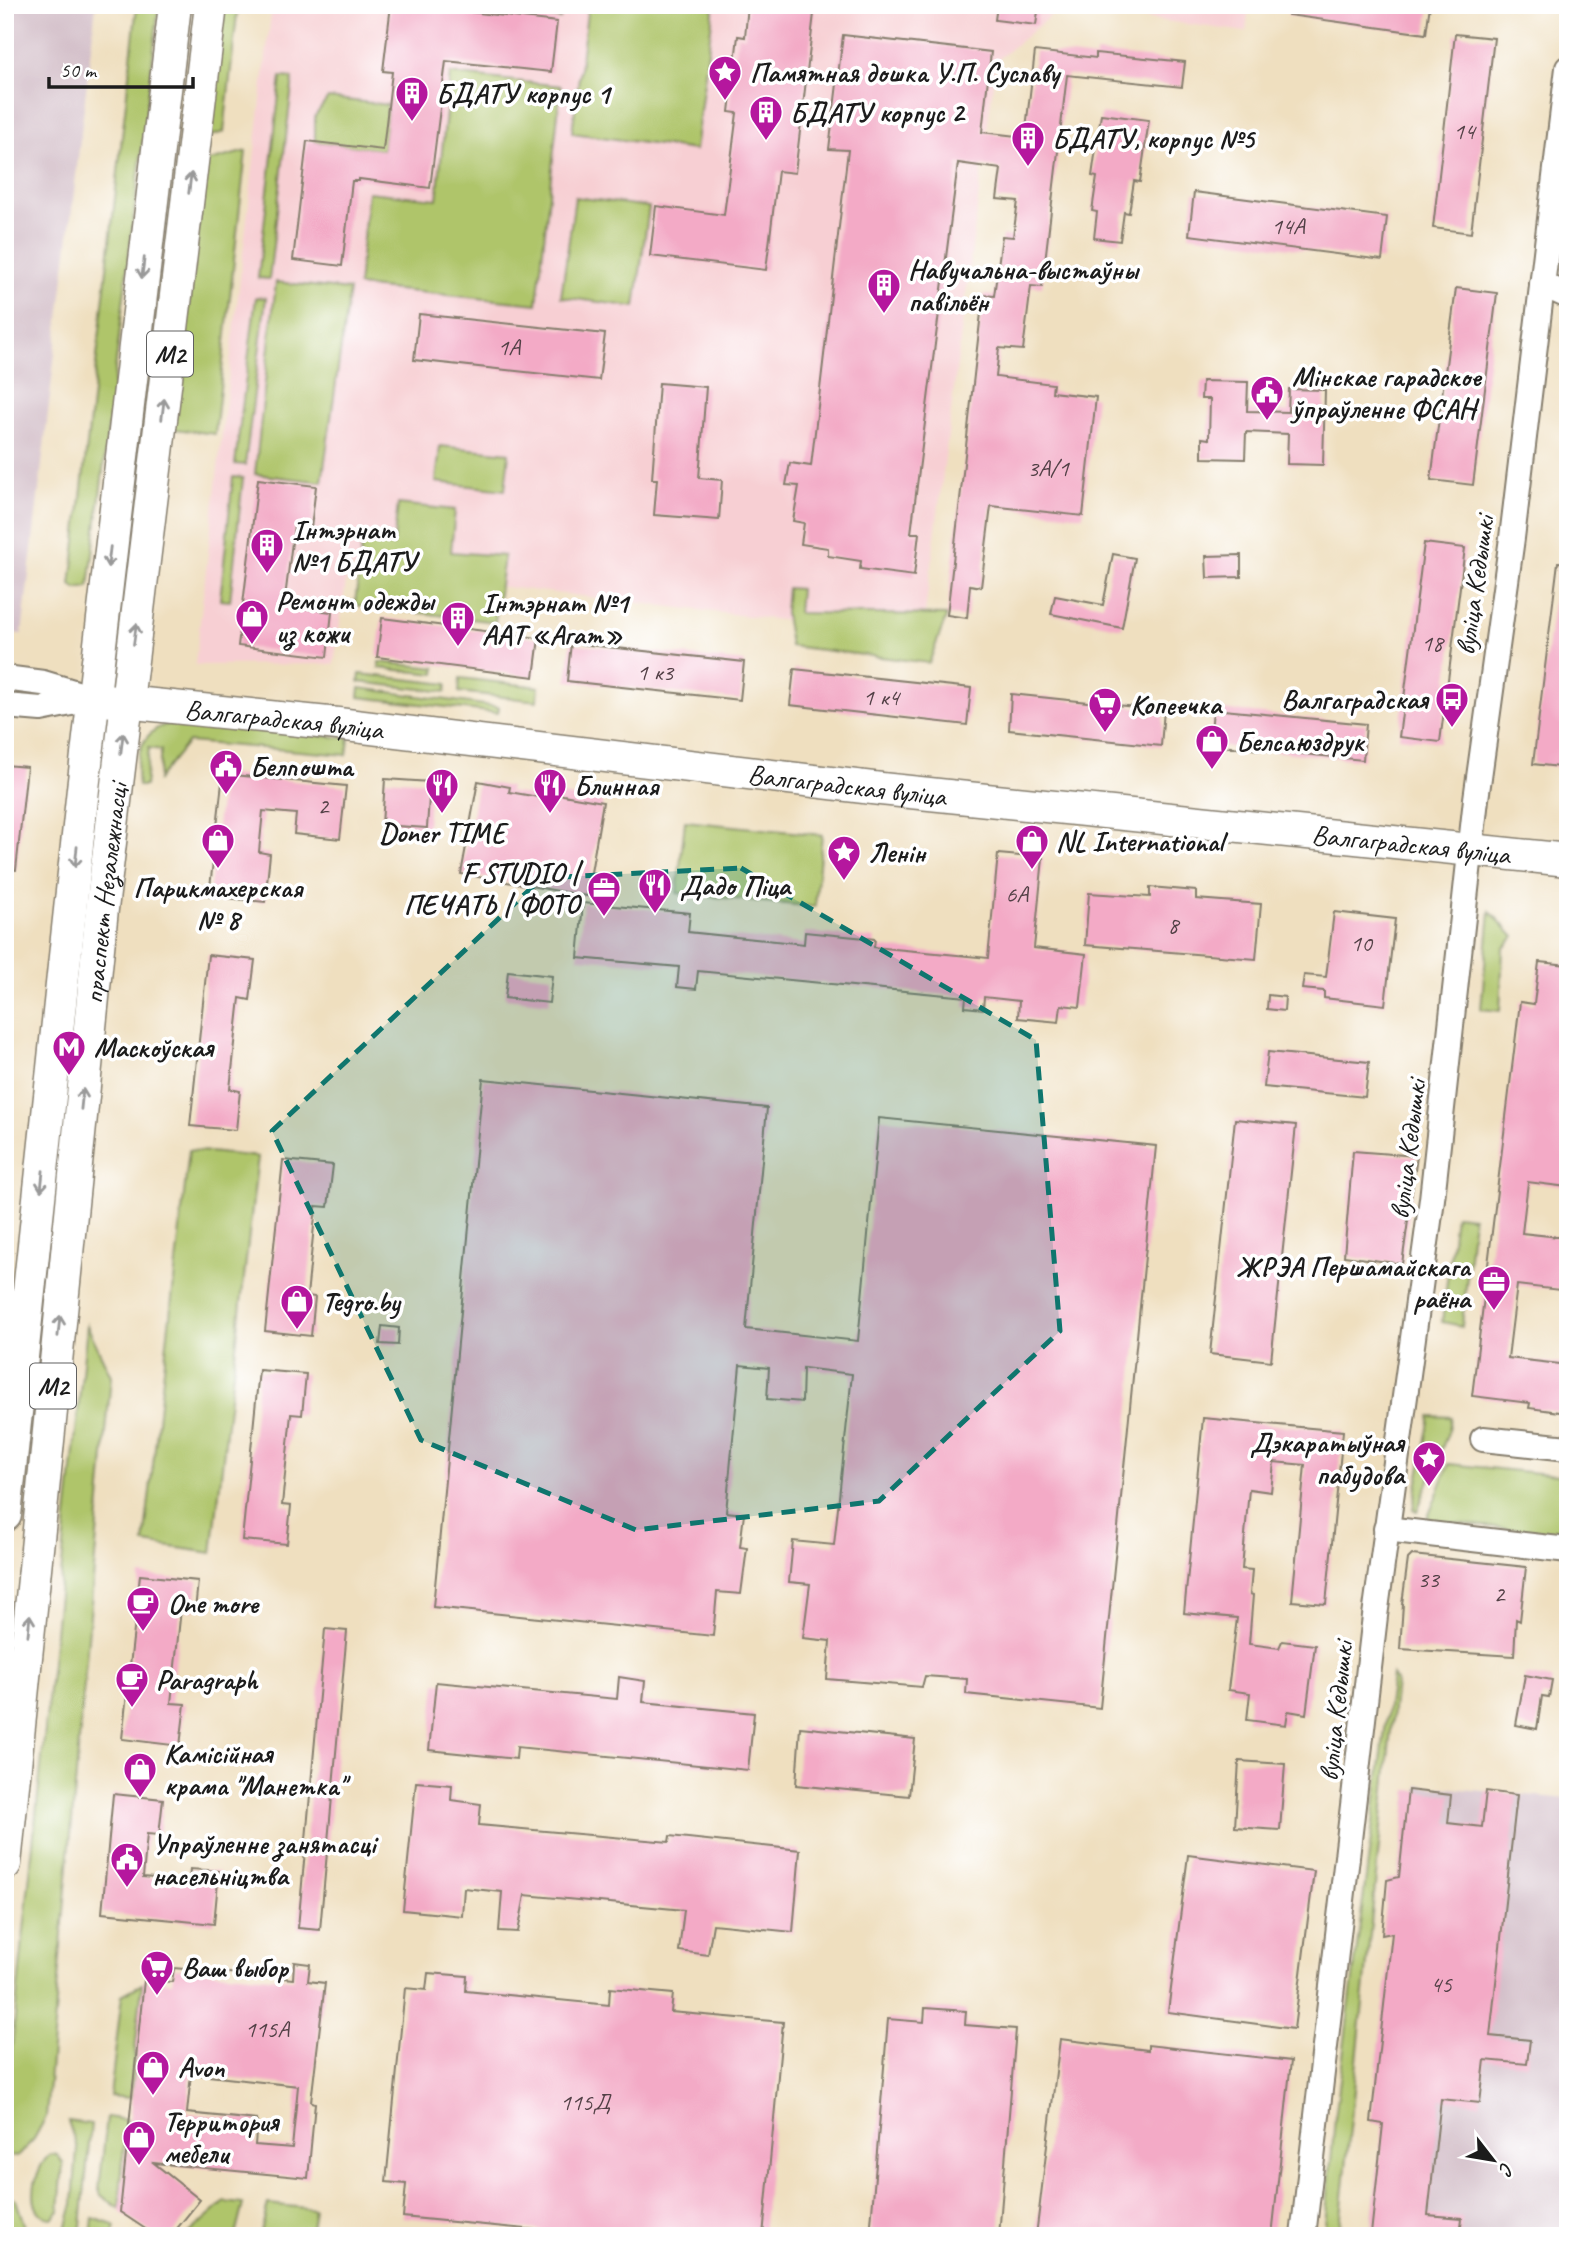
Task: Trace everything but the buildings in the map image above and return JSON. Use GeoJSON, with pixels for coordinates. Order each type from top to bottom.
{"type":"FeatureCollection","features":[{"type":"Feature","properties":{"kind":"main road","name":"праспект Незалежнасці"},"geometry":{"type":"LineString","coordinates":[[5,1515],[93,698],[174,5]]}},
{"type":"Feature","properties":{"kind":"main road","name":"праспект Незалежнасці"},"geometry":{"type":"LineString","coordinates":[[5,1864],[97,963],[211,5]]}},
{"type":"Feature","properties":{"kind":"main road","name":"Валгаградская вуліца"},"geometry":{"type":"LineString","coordinates":[[93,698],[338,724],[881,789],[1568,860]]}},
{"type":"Feature","properties":{"kind":"street","name":"вуліца Кедышкі"},"geometry":{"type":"LineString","coordinates":[[1303,2236],[1386,1529],[1432,1199],[1470,850],[1489,692],[1512,538],[1568,68]]}},
{"type":"Feature","properties":{"kind":"street"},"geometry":{"type":"LineString","coordinates":[[1542,284],[1568,296]]}},
{"type":"Feature","properties":{"kind":"street"},"geometry":{"type":"LineString","coordinates":[[5,678],[43,683],[93,698]]}},
{"type":"Feature","properties":{"kind":"street"},"geometry":{"type":"LineString","coordinates":[[5,706],[41,709],[93,698]]}},
{"type":"Feature","properties":{"kind":"street"},"geometry":{"type":"LineString","coordinates":[[1483,1439],[1568,1448]]}},
{"type":"Feature","properties":{"kind":"street"},"geometry":{"type":"LineString","coordinates":[[1386,1529],[1568,1550]]}},
{"type":"Feature","properties":{"kind":"highlighted area"},"geometry":{"type":"Polygon","coordinates":[[[741,868],[1036,1040],[1060,1331],[879,1501],[636,1530],[421,1440],[272,1131],[542,878],[741,868]]]}},
{"type":"Feature","properties":{"kind":"shaded area"},"geometry":{"type":"Polygon","coordinates":[[[5,5],[96,5],[22,634],[5,633],[5,5]]]}},
{"type":"Feature","properties":{"kind":"shaded area"},"geometry":{"type":"Polygon","coordinates":[[[272,5],[1249,5],[1246,32],[1061,7],[996,61],[922,637],[348,568],[334,664],[195,665],[272,5]]]}},
{"type":"Feature","properties":{"kind":"shaded area"},"geometry":{"type":"Polygon","coordinates":[[[1419,1785],[1568,1799],[1568,2236],[1370,2236],[1383,2124],[1371,2122],[1408,1790],[1418,1791],[1419,1785]]]}},
{"type":"Feature","properties":{"kind":"green space"},"geometry":{"type":"Polygon","coordinates":[[[137,5],[159,5],[89,587],[76,589],[71,585],[137,5]]]}},
{"type":"Feature","properties":{"kind":"green space"},"geometry":{"type":"Polygon","coordinates":[[[225,5],[238,5],[224,132],[208,137],[225,5]]]}},
{"type":"Feature","properties":{"kind":"green space"},"geometry":{"type":"Polygon","coordinates":[[[474,5],[562,5],[560,19],[474,5]]]}},
{"type":"Feature","properties":{"kind":"green space"},"geometry":{"type":"Polygon","coordinates":[[[588,5],[714,5],[695,150],[572,133],[588,5]]]}},
{"type":"Feature","properties":{"kind":"green space"},"geometry":{"type":"Polygon","coordinates":[[[450,74],[561,86],[537,304],[358,286],[368,192],[437,199],[450,74]]]}},
{"type":"Feature","properties":{"kind":"green space"},"geometry":{"type":"Polygon","coordinates":[[[281,77],[293,78],[269,279],[258,278],[281,77]]]}},
{"type":"Feature","properties":{"kind":"green space"},"geometry":{"type":"Polygon","coordinates":[[[328,98],[388,105],[383,150],[315,142],[315,116],[328,98]]]}},
{"type":"Feature","properties":{"kind":"green space"},"geometry":{"type":"Polygon","coordinates":[[[246,151],[215,434],[174,429],[206,162],[246,151]]]}},
{"type":"Feature","properties":{"kind":"green space"},"geometry":{"type":"Polygon","coordinates":[[[575,197],[649,207],[635,307],[561,297],[575,197]]]}},
{"type":"Feature","properties":{"kind":"green space"},"geometry":{"type":"Polygon","coordinates":[[[276,282],[349,290],[322,482],[255,474],[276,282]]]}},
{"type":"Feature","properties":{"kind":"green space"},"geometry":{"type":"Polygon","coordinates":[[[256,297],[266,298],[245,465],[235,464],[256,297]]]}},
{"type":"Feature","properties":{"kind":"green space"},"geometry":{"type":"Polygon","coordinates":[[[440,446],[509,453],[505,490],[436,482],[440,446]]]}},
{"type":"Feature","properties":{"kind":"green space"},"geometry":{"type":"Polygon","coordinates":[[[233,477],[243,478],[230,601],[220,600],[233,477]]]}},
{"type":"Feature","properties":{"kind":"green space"},"geometry":{"type":"Polygon","coordinates":[[[398,504],[455,510],[451,552],[504,556],[495,622],[355,605],[362,543],[393,546],[398,504]]]}},
{"type":"Feature","properties":{"kind":"green space"},"geometry":{"type":"Polygon","coordinates":[[[787,588],[800,589],[798,613],[947,615],[929,663],[790,646],[785,612],[787,588]]]}},
{"type":"Feature","properties":{"kind":"green space"},"geometry":{"type":"Polygon","coordinates":[[[379,662],[436,668],[435,674],[379,668],[379,662]]]}},
{"type":"Feature","properties":{"kind":"green space"},"geometry":{"type":"Polygon","coordinates":[[[360,674],[447,684],[446,692],[359,682],[360,674]]]}},
{"type":"Feature","properties":{"kind":"green space"},"geometry":{"type":"Polygon","coordinates":[[[460,678],[539,687],[537,701],[459,692],[460,678]]]}},
{"type":"Feature","properties":{"kind":"green space"},"geometry":{"type":"Polygon","coordinates":[[[360,688],[499,707],[498,713],[359,697],[360,688]]]}},
{"type":"Feature","properties":{"kind":"green space"},"geometry":{"type":"Polygon","coordinates":[[[168,724],[349,738],[347,755],[188,742],[158,779],[161,750],[149,748],[145,786],[138,786],[137,766],[141,748],[151,733],[168,724]]]}},
{"type":"Feature","properties":{"kind":"green space"},"geometry":{"type":"Polygon","coordinates":[[[685,821],[822,835],[815,907],[677,893],[685,821]]]}},
{"type":"Feature","properties":{"kind":"green space"},"geometry":{"type":"Polygon","coordinates":[[[1490,911],[1514,937],[1503,949],[1500,1011],[1481,1009],[1490,911]]]}},
{"type":"Feature","properties":{"kind":"green space"},"geometry":{"type":"Polygon","coordinates":[[[189,1150],[258,1157],[212,1553],[144,1543],[189,1150]]]}},
{"type":"Feature","properties":{"kind":"green space"},"geometry":{"type":"Polygon","coordinates":[[[1455,1215],[1473,1217],[1462,1326],[1442,1322],[1455,1215]]]}},
{"type":"Feature","properties":{"kind":"green space"},"geometry":{"type":"Polygon","coordinates":[[[87,1325],[111,1376],[46,2117],[34,2139],[17,2157],[9,2156],[5,2152],[5,2113],[87,1325]]]}},
{"type":"Feature","properties":{"kind":"green space"},"geometry":{"type":"Polygon","coordinates":[[[1430,1416],[1451,1417],[1449,1430],[1417,1511],[1413,1509],[1430,1416]]]}},
{"type":"Feature","properties":{"kind":"green space"},"geometry":{"type":"Polygon","coordinates":[[[1449,1464],[1568,1476],[1568,1535],[1427,1520],[1449,1464]]]}},
{"type":"Feature","properties":{"kind":"green space"},"geometry":{"type":"Polygon","coordinates":[[[1392,1675],[1396,1681],[1339,2236],[1324,2236],[1335,2118],[1392,1675]]]}},
{"type":"Feature","properties":{"kind":"green space"},"geometry":{"type":"Polygon","coordinates":[[[142,1984],[130,2098],[110,2096],[122,1995],[142,1984]]]}},
{"type":"Feature","properties":{"kind":"green space"},"geometry":{"type":"Polygon","coordinates":[[[107,2117],[126,2120],[119,2208],[101,2195],[99,2190],[107,2117]]]}},
{"type":"Feature","properties":{"kind":"green space"},"geometry":{"type":"Polygon","coordinates":[[[68,2121],[91,2124],[80,2236],[64,2236],[73,2204],[77,2148],[68,2121]]]}},
{"type":"Feature","properties":{"kind":"green space"},"geometry":{"type":"Polygon","coordinates":[[[51,2154],[57,2155],[63,2163],[59,2211],[52,2218],[37,2209],[34,2200],[40,2168],[51,2154]]]}},
{"type":"Feature","properties":{"kind":"green space"},"geometry":{"type":"Polygon","coordinates":[[[5,2197],[16,2200],[28,2236],[5,2236],[5,2197]]]}},
{"type":"Feature","properties":{"kind":"green space"},"geometry":{"type":"Polygon","coordinates":[[[225,2202],[243,2204],[235,2236],[186,2236],[225,2202]]]}},
{"type":"Feature","properties":{"kind":"green space"},"geometry":{"type":"Polygon","coordinates":[[[268,2204],[314,2209],[310,2236],[260,2236],[268,2204]]]}},
{"type":"Feature","properties":{"kind":"green space"},"geometry":{"type":"Polygon","coordinates":[[[93,2218],[116,2226],[113,2236],[91,2236],[93,2218]]]}},
{"type":"Feature","properties":{"kind":"place","name":"Памятная дошка У.П. Суславу"},"geometry":{"type":"Point","coordinates":[725,102]}},
{"type":"Feature","properties":{"kind":"place","name":"БДАТУ корпус 1"},"geometry":{"type":"Point","coordinates":[412,123]}},
{"type":"Feature","properties":{"kind":"place","name":"БДАТУ корпус 2"},"geometry":{"type":"Point","coordinates":[766,142]}},
{"type":"Feature","properties":{"kind":"place","name":"БДАТУ, корпус №5"},"geometry":{"type":"Point","coordinates":[1028,168]}},
{"type":"Feature","properties":{"kind":"place","name":"Навучальна-выстаўны павільён"},"geometry":{"type":"Point","coordinates":[884,315]}},
{"type":"Feature","properties":{"kind":"place","name":"Мінскае гарадское ўпраўленне ФСАН"},"geometry":{"type":"Point","coordinates":[1267,422]}},
{"type":"Feature","properties":{"kind":"place","name":"Інтэрнат №1 БДАТУ"},"geometry":{"type":"Point","coordinates":[267,575]}},
{"type":"Feature","properties":{"kind":"place","name":"Ремонт одежды из кожи"},"geometry":{"type":"Point","coordinates":[252,646]}},
{"type":"Feature","properties":{"kind":"place","name":"Інтэрнат №1 ААТ «Агат»"},"geometry":{"type":"Point","coordinates":[458,648]}},
{"type":"Feature","properties":{"kind":"place","name":"Валгаградская"},"geometry":{"type":"Point","coordinates":[1452,729]}},
{"type":"Feature","properties":{"kind":"place","name":"Копеечка"},"geometry":{"type":"Point","coordinates":[1105,734]}},
{"type":"Feature","properties":{"kind":"place","name":"Белсаюздрук"},"geometry":{"type":"Point","coordinates":[1212,771]}},
{"type":"Feature","properties":{"kind":"place","name":"Белпошта"},"geometry":{"type":"Point","coordinates":[226,796]}},
{"type":"Feature","properties":{"kind":"place","name":"Doner TIME"},"geometry":{"type":"Point","coordinates":[442,815]}},
{"type":"Feature","properties":{"kind":"place","name":"Блинная"},"geometry":{"type":"Point","coordinates":[550,815]}},
{"type":"Feature","properties":{"kind":"place","name":"Парикмахерская № 8"},"geometry":{"type":"Point","coordinates":[218,870]}},
{"type":"Feature","properties":{"kind":"place","name":"NL International"},"geometry":{"type":"Point","coordinates":[1032,871]}},
{"type":"Feature","properties":{"kind":"place","name":"Ленін"},"geometry":{"type":"Point","coordinates":[844,882]}},
{"type":"Feature","properties":{"kind":"place","name":"Дадо Піца"},"geometry":{"type":"Point","coordinates":[655,915]}},
{"type":"Feature","properties":{"kind":"place","name":"F STUDIO | ПЕЧАТЬ | ФОТО"},"geometry":{"type":"Point","coordinates":[604,918]}},
{"type":"Feature","properties":{"kind":"place","name":"Маскоўская"},"geometry":{"type":"Point","coordinates":[69,1077]}},
{"type":"Feature","properties":{"kind":"place","name":"ЖРЭА Першамайскага раёна"},"geometry":{"type":"Point","coordinates":[1494,1312]}},
{"type":"Feature","properties":{"kind":"place","name":"Tegro.by"},"geometry":{"type":"Point","coordinates":[297,1331]}},
{"type":"Feature","properties":{"kind":"place","name":"Дэкаратыўная пабудова"},"geometry":{"type":"Point","coordinates":[1429,1488]}},
{"type":"Feature","properties":{"kind":"place","name":"One more"},"geometry":{"type":"Point","coordinates":[143,1633]}},
{"type":"Feature","properties":{"kind":"place","name":"Paragraph"},"geometry":{"type":"Point","coordinates":[132,1709]}},
{"type":"Feature","properties":{"kind":"place","name":"Камісійная крама \"Манетка\""},"geometry":{"type":"Point","coordinates":[140,1799]}},
{"type":"Feature","properties":{"kind":"place","name":"Упраўленне занятасці насельніцтва"},"geometry":{"type":"Point","coordinates":[127,1889]}},
{"type":"Feature","properties":{"kind":"place","name":"Ваш выбор"},"geometry":{"type":"Point","coordinates":[157,1997]}},
{"type":"Feature","properties":{"kind":"place","name":"Avon"},"geometry":{"type":"Point","coordinates":[153,2097]}},
{"type":"Feature","properties":{"kind":"place","name":"Территория мебели"},"geometry":{"type":"Point","coordinates":[139,2167]}}]}
